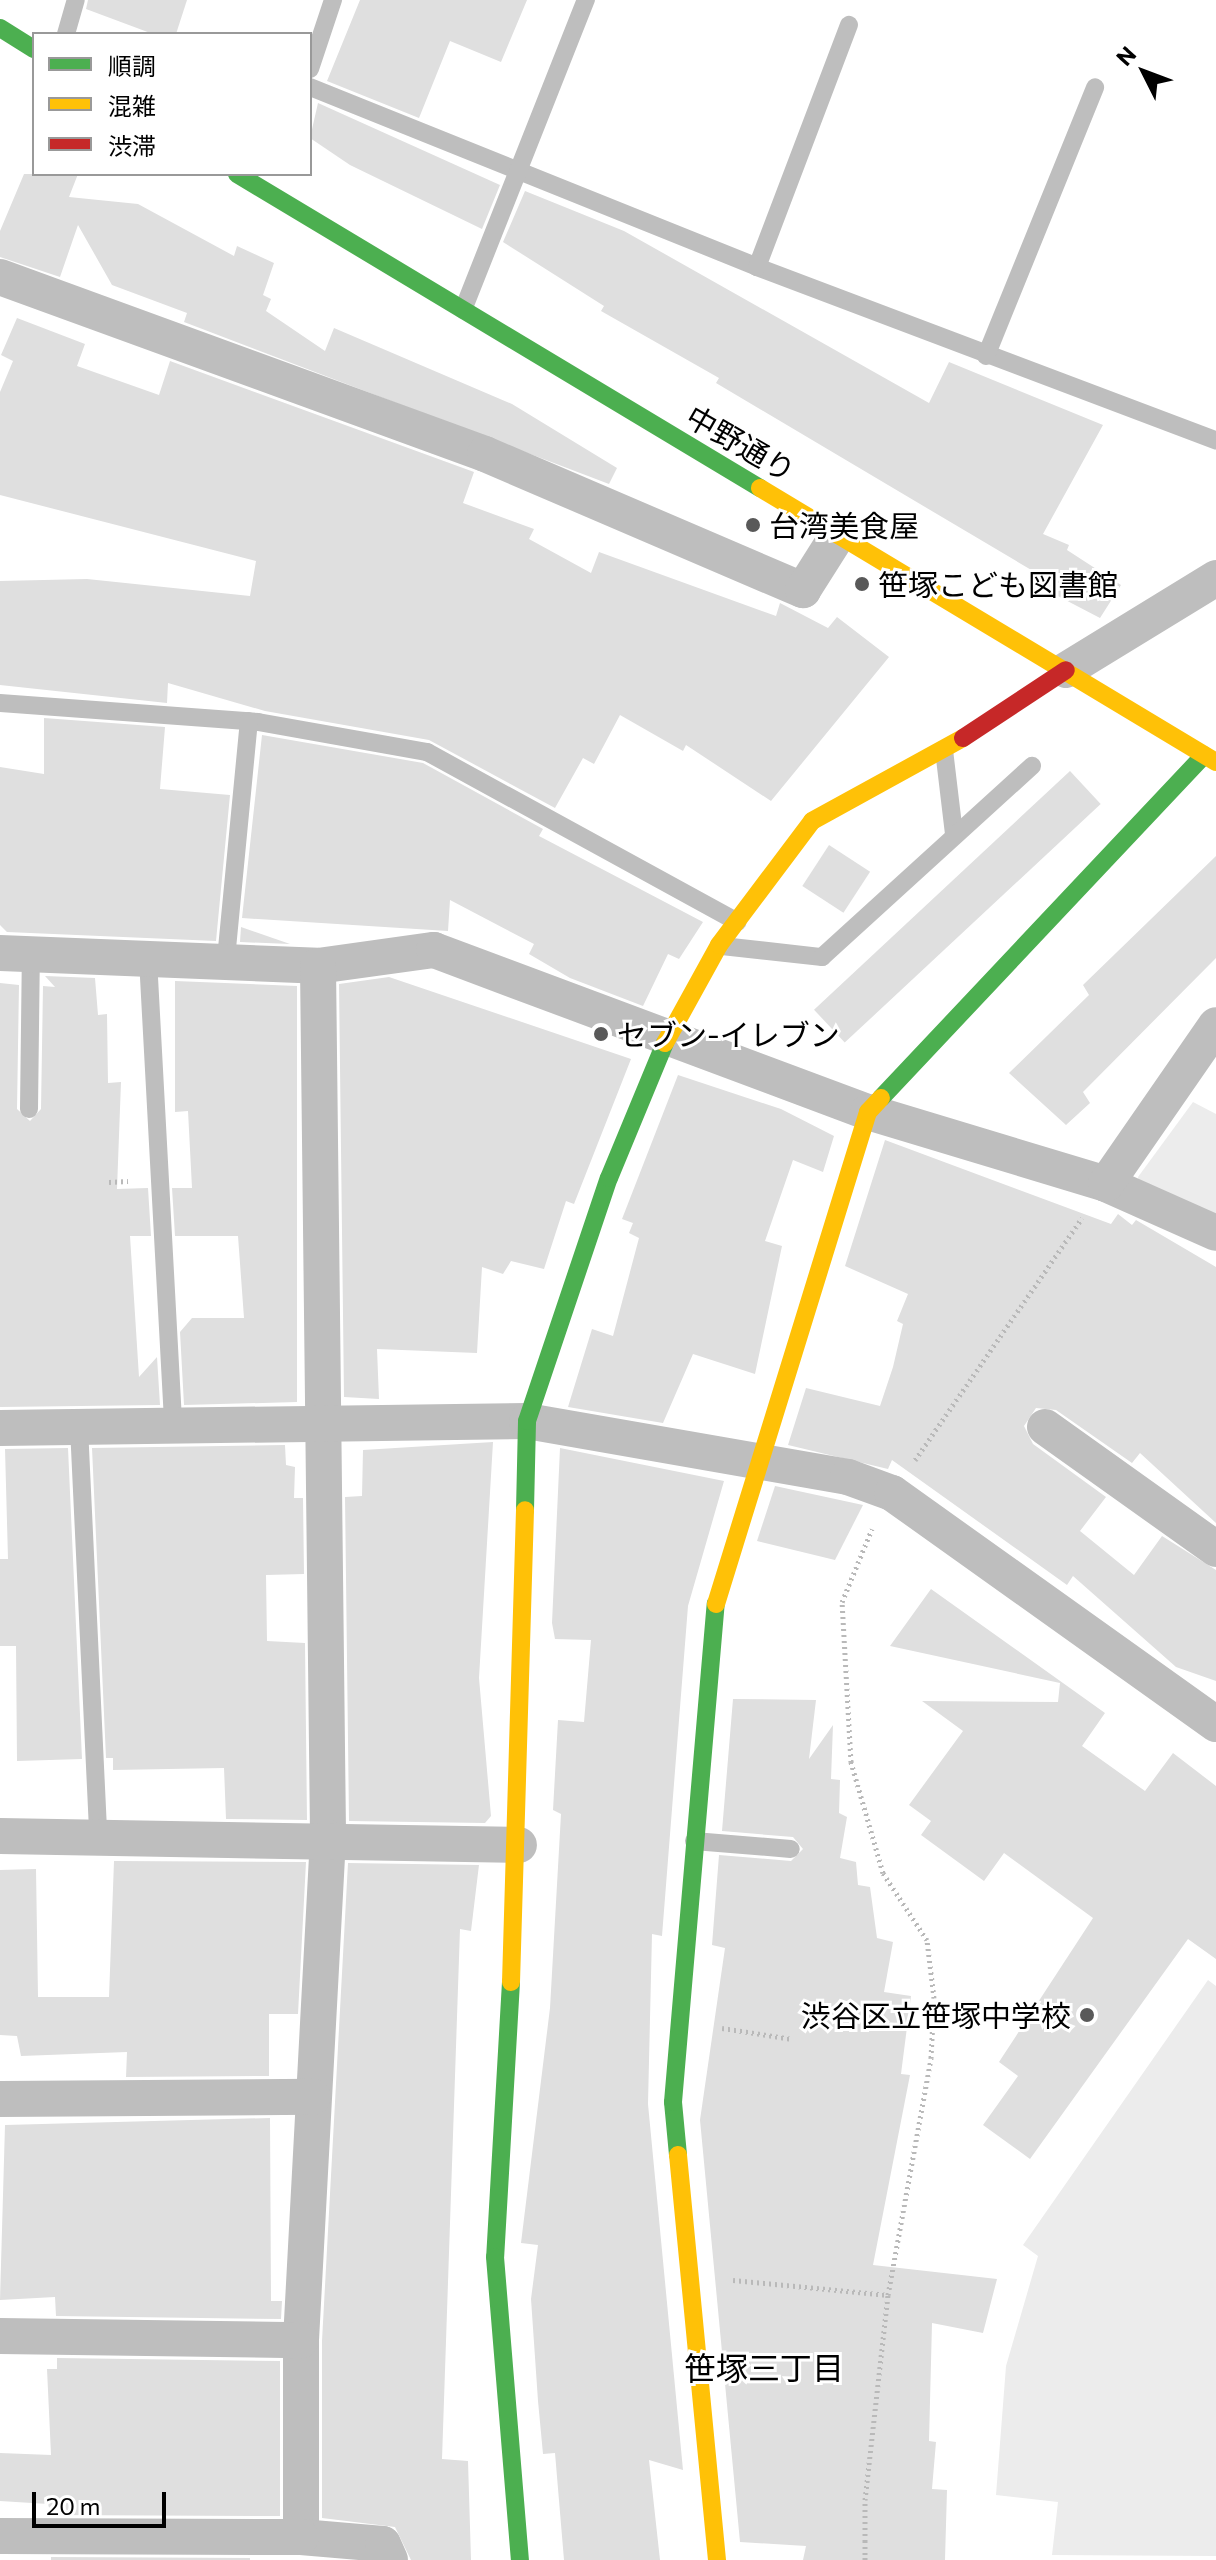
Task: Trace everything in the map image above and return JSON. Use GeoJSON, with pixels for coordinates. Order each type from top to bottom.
{"type":"FeatureCollection","features":[{"type":"Feature","properties":{"kind":"street"},"geometry":{"type":"LineString","coordinates":[[0,28],[32,48]]}},
{"type":"Feature","properties":{"kind":"street","name":"中野通り"},"geometry":{"type":"LineString","coordinates":[[240,176],[462,313],[839,533],[1210,759]]}},
{"type":"Feature","properties":{"kind":"street"},"geometry":{"type":"LineString","coordinates":[[0,277],[485,454],[803,590],[839,533]]}},
{"type":"Feature","properties":{"kind":"street"},"geometry":{"type":"LineString","coordinates":[[520,2560],[495,2257],[519,1845],[527,1421],[609,1178],[669,1032],[719,945],[741,924],[812,821],[944,750],[1066,670],[1216,578]]}},
{"type":"Feature","properties":{"kind":"street"},"geometry":{"type":"LineString","coordinates":[[717,2560],[673,2102],[692,1841],[718,1582],[868,1112],[1210,759]]}},
{"type":"Feature","properties":{"kind":"street"},"geometry":{"type":"LineString","coordinates":[[15,954],[226,959],[318,966],[434,950],[669,1032],[868,1112],[1106,1184],[1216,1233]]}},
{"type":"Feature","properties":{"kind":"street"},"geometry":{"type":"LineString","coordinates":[[301,2537],[301,2340],[328,1838],[326,1423],[318,966]]}},
{"type":"Feature","properties":{"kind":"street"},"geometry":{"type":"LineString","coordinates":[[1106,1184],[1216,1025]]}},
{"type":"Feature","properties":{"kind":"street"},"geometry":{"type":"LineString","coordinates":[[0,1428],[527,1421],[756,1460],[892,1493],[1216,1724]]}},
{"type":"Feature","properties":{"kind":"street"},"geometry":{"type":"LineString","coordinates":[[1045,1427],[1216,1549]]}},
{"type":"Feature","properties":{"kind":"street"},"geometry":{"type":"LineString","coordinates":[[0,1836],[328,1838],[519,1845]]}},
{"type":"Feature","properties":{"kind":"street"},"geometry":{"type":"LineString","coordinates":[[0,2099],[313,2097]]}},
{"type":"Feature","properties":{"kind":"street"},"geometry":{"type":"LineString","coordinates":[[0,2336],[301,2340]]}},
{"type":"Feature","properties":{"kind":"street"},"geometry":{"type":"LineString","coordinates":[[0,2536],[301,2537],[383,2544],[390,2560]]}},
{"type":"Feature","properties":{"kind":"lane"},"geometry":{"type":"LineString","coordinates":[[67,32],[76,0]]}},
{"type":"Feature","properties":{"kind":"lane"},"geometry":{"type":"LineString","coordinates":[[312,63],[333,0]]}},
{"type":"Feature","properties":{"kind":"lane"},"geometry":{"type":"LineString","coordinates":[[462,313],[586,0]]}},
{"type":"Feature","properties":{"kind":"lane"},"geometry":{"type":"LineString","coordinates":[[757,267],[849,25]]}},
{"type":"Feature","properties":{"kind":"lane"},"geometry":{"type":"LineString","coordinates":[[986,356],[1095,87]]}},
{"type":"Feature","properties":{"kind":"lane"},"geometry":{"type":"LineString","coordinates":[[312,88],[757,267],[986,356],[1216,440]]}},
{"type":"Feature","properties":{"kind":"lane"},"geometry":{"type":"LineString","coordinates":[[0,703],[249,721],[427,752],[741,924]]}},
{"type":"Feature","properties":{"kind":"lane"},"geometry":{"type":"LineString","coordinates":[[226,959],[249,721]]}},
{"type":"Feature","properties":{"kind":"lane"},"geometry":{"type":"LineString","coordinates":[[944,750],[954,834]]}},
{"type":"Feature","properties":{"kind":"lane"},"geometry":{"type":"LineString","coordinates":[[719,945],[822,957],[1032,766]]}},
{"type":"Feature","properties":{"kind":"lane"},"geometry":{"type":"LineString","coordinates":[[15,954],[29,1109]]}},
{"type":"Feature","properties":{"kind":"lane"},"geometry":{"type":"LineString","coordinates":[[148,959],[173,1425]]}},
{"type":"Feature","properties":{"kind":"lane"},"geometry":{"type":"LineString","coordinates":[[79,1427],[98,1836]]}},
{"type":"Feature","properties":{"kind":"lane"},"geometry":{"type":"LineString","coordinates":[[692,1841],[791,1849]]}},
{"type":"Feature","properties":{"kind":"path"},"geometry":{"type":"LineString","coordinates":[[865,2560],[865,2500],[888,2295],[931,2058],[934,1998],[927,1940],[883,1873],[860,1811],[840,1643],[855,1560],[892,1493],[1106,1184]]}},
{"type":"Feature","properties":{"kind":"path"},"geometry":{"type":"LineString","coordinates":[[679,2022],[792,2039]]}},
{"type":"Feature","properties":{"kind":"path"},"geometry":{"type":"LineString","coordinates":[[688,2276],[888,2295]]}},
{"type":"Feature","properties":{"kind":"shaded area"},"geometry":{"type":"Polygon","coordinates":[[[1193,1102],[1216,1114],[1216,1222],[1141,1190],[1138,1177],[1193,1102]]]}},
{"type":"Feature","properties":{"kind":"shaded area"},"geometry":{"type":"Polygon","coordinates":[[[1208,1980],[1216,1986],[1216,2556],[1052,2555],[1058,2502],[996,2495],[1006,2366],[1038,2256],[1023,2245],[1208,1980]]]}},
{"type":"Feature","properties":{"kind":"building"},"geometry":{"type":"Polygon","coordinates":[[[88,0],[187,0],[177,32],[148,32],[86,9],[88,0]]]}},
{"type":"Feature","properties":{"kind":"building"},"geometry":{"type":"Polygon","coordinates":[[[360,0],[527,0],[501,62],[450,41],[419,118],[327,81],[360,0]]]}},
{"type":"Feature","properties":{"kind":"building"},"geometry":{"type":"Polygon","coordinates":[[[318,103],[500,185],[482,229],[350,165],[312,139],[318,103]]]}},
{"type":"Feature","properties":{"kind":"building"},"geometry":{"type":"Polygon","coordinates":[[[24,174],[77,176],[69,197],[138,204],[234,256],[237,246],[274,263],[263,295],[271,299],[266,311],[325,351],[334,328],[512,404],[617,468],[609,484],[184,322],[187,313],[112,285],[78,225],[60,277],[0,257],[0,231],[24,174]]]}},
{"type":"Feature","properties":{"kind":"building"},"geometry":{"type":"Polygon","coordinates":[[[525,191],[624,231],[929,403],[949,362],[1103,425],[1043,534],[1069,545],[1067,550],[1121,585],[1100,618],[1029,581],[1033,571],[716,383],[719,378],[601,311],[604,306],[503,242],[525,191]]]}},
{"type":"Feature","properties":{"kind":"building"},"geometry":{"type":"Polygon","coordinates":[[[17,318],[85,344],[77,366],[159,395],[170,361],[474,472],[463,503],[534,529],[529,539],[591,573],[599,552],[776,616],[780,603],[828,628],[837,617],[889,657],[771,801],[686,745],[683,751],[620,715],[594,764],[583,758],[555,808],[429,740],[265,711],[168,683],[167,703],[0,685],[0,581],[87,579],[250,596],[256,561],[0,495],[0,392],[13,361],[1,355],[17,318]]]}},
{"type":"Feature","properties":{"kind":"building"},"geometry":{"type":"Polygon","coordinates":[[[44,718],[165,727],[160,789],[230,795],[216,941],[7,932],[0,925],[0,767],[44,774],[44,718]]]}},
{"type":"Feature","properties":{"kind":"building"},"geometry":{"type":"Polygon","coordinates":[[[262,735],[423,763],[543,829],[539,836],[703,922],[679,959],[668,954],[643,1006],[570,978],[529,954],[534,944],[450,900],[448,931],[242,918],[262,735]]]}},
{"type":"Feature","properties":{"kind":"building"},"geometry":{"type":"Polygon","coordinates":[[[1070,771],[1101,804],[845,1043],[814,1010],[1070,771]]]}},
{"type":"Feature","properties":{"kind":"building"},"geometry":{"type":"Polygon","coordinates":[[[829,845],[870,872],[843,913],[802,886],[829,845]]]}},
{"type":"Feature","properties":{"kind":"building"},"geometry":{"type":"Polygon","coordinates":[[[1216,856],[1216,958],[1083,1092],[1090,1103],[1066,1125],[1009,1073],[1089,995],[1083,985],[1216,856]]]}},
{"type":"Feature","properties":{"kind":"building"},"geometry":{"type":"Polygon","coordinates":[[[241,927],[290,944],[240,942],[241,927]]]}},
{"type":"Feature","properties":{"kind":"building"},"geometry":{"type":"Polygon","coordinates":[[[45,976],[95,978],[98,1015],[107,1014],[108,1083],[121,1082],[117,1189],[148,1188],[151,1236],[130,1236],[139,1377],[157,1357],[160,1405],[0,1407],[0,983],[19,985],[17,1109],[30,1121],[41,1109],[43,986],[55,987],[45,976]]]}},
{"type":"Feature","properties":{"kind":"building"},"geometry":{"type":"Polygon","coordinates":[[[389,977],[631,1059],[574,1204],[566,1201],[544,1269],[511,1261],[503,1274],[482,1267],[477,1353],[377,1349],[379,1399],[344,1397],[339,984],[389,977]]]}},
{"type":"Feature","properties":{"kind":"building"},"geometry":{"type":"Polygon","coordinates":[[[175,981],[297,986],[297,1402],[184,1405],[180,1332],[192,1318],[244,1318],[238,1236],[175,1236],[172,1188],[192,1188],[188,1111],[175,1112],[175,981]]]}},
{"type":"Feature","properties":{"kind":"building"},"geometry":{"type":"Polygon","coordinates":[[[678,1075],[781,1109],[834,1136],[823,1172],[793,1160],[765,1241],[782,1246],[755,1374],[693,1354],[663,1423],[568,1407],[592,1329],[613,1336],[639,1238],[629,1233],[633,1223],[622,1219],[678,1075]]]}},
{"type":"Feature","properties":{"kind":"building"},"geometry":{"type":"Polygon","coordinates":[[[885,1140],[1111,1224],[1118,1214],[1132,1225],[1136,1220],[1216,1267],[1216,1523],[1140,1453],[1132,1463],[1056,1410],[1036,1408],[1024,1426],[1033,1444],[1106,1497],[1080,1531],[1134,1575],[1162,1536],[1216,1570],[1216,1681],[1176,1667],[1073,1576],[1067,1585],[892,1460],[888,1469],[788,1445],[806,1388],[880,1406],[893,1367],[903,1324],[897,1321],[908,1294],[845,1266],[885,1140]]]}},
{"type":"Feature","properties":{"kind":"building"},"geometry":{"type":"Polygon","coordinates":[[[493,1442],[479,1678],[491,1816],[485,1823],[349,1821],[345,1497],[362,1496],[363,1450],[493,1442]]]}},
{"type":"Feature","properties":{"kind":"building"},"geometry":{"type":"Polygon","coordinates":[[[285,1445],[286,1465],[295,1467],[294,1498],[303,1498],[304,1574],[266,1575],[267,1641],[305,1643],[307,1820],[226,1819],[224,1768],[113,1770],[113,1758],[106,1758],[92,1448],[285,1445]]]}},
{"type":"Feature","properties":{"kind":"building"},"geometry":{"type":"Polygon","coordinates":[[[68,1448],[82,1759],[17,1761],[16,1646],[0,1646],[0,1559],[8,1559],[5,1449],[68,1448]]]}},
{"type":"Feature","properties":{"kind":"building"},"geometry":{"type":"Polygon","coordinates":[[[560,1448],[724,1481],[688,1606],[662,1936],[652,1934],[648,2104],[683,2470],[649,2460],[660,2560],[564,2560],[555,2453],[543,2454],[538,2401],[531,2299],[538,2245],[521,2243],[550,2008],[561,1814],[553,1810],[558,1720],[584,1722],[591,1640],[555,1639],[552,1623],[560,1448]]]}},
{"type":"Feature","properties":{"kind":"building"},"geometry":{"type":"Polygon","coordinates":[[[775,1486],[863,1505],[835,1560],[757,1541],[775,1486]]]}},
{"type":"Feature","properties":{"kind":"building"},"geometry":{"type":"Polygon","coordinates":[[[931,1589],[1105,1713],[1082,1746],[1145,1791],[1173,1753],[1216,1786],[1216,1959],[1188,1939],[1030,2159],[983,2125],[1018,2076],[999,2062],[1093,1918],[1004,1853],[984,1881],[921,1835],[931,1821],[909,1805],[963,1731],[922,1701],[1058,1702],[1060,1683],[890,1646],[931,1589]]]}},
{"type":"Feature","properties":{"kind":"building"},"geometry":{"type":"Polygon","coordinates":[[[733,1699],[816,1700],[809,1759],[833,1725],[831,1779],[840,1780],[839,1813],[847,1817],[840,1858],[856,1862],[858,1885],[870,1887],[877,1938],[893,1942],[884,1992],[911,1996],[901,2074],[910,2075],[873,2265],[997,2279],[983,2333],[932,2323],[929,2441],[936,2442],[932,2489],[947,2490],[945,2560],[803,2560],[806,2546],[740,2542],[700,2120],[725,1948],[712,1945],[719,1855],[791,1861],[803,1849],[793,1837],[722,1831],[733,1699]]]}},
{"type":"Feature","properties":{"kind":"building"},"geometry":{"type":"Polygon","coordinates":[[[114,1861],[306,1862],[298,2014],[269,2014],[269,2076],[126,2077],[127,2052],[21,2056],[17,2036],[0,2035],[0,1870],[36,1869],[38,1997],[109,1997],[114,1861]]]}},
{"type":"Feature","properties":{"kind":"building"},"geometry":{"type":"Polygon","coordinates":[[[348,1863],[479,1865],[471,1931],[460,1929],[442,2459],[468,2461],[471,2560],[411,2560],[395,2527],[322,2518],[322,2341],[348,1863]]]}},
{"type":"Feature","properties":{"kind":"building"},"geometry":{"type":"Polygon","coordinates":[[[270,2118],[271,2301],[282,2301],[281,2319],[56,2316],[55,2297],[0,2300],[5,2125],[270,2118]]]}},
{"type":"Feature","properties":{"kind":"building"},"geometry":{"type":"Polygon","coordinates":[[[57,2358],[280,2361],[280,2516],[51,2515],[48,2504],[0,2501],[0,2453],[51,2455],[47,2369],[57,2369],[57,2358]]]}},
{"type":"Feature","properties":{"kind":"building"},"geometry":{"type":"Polygon","coordinates":[[[51,2557],[250,2558],[250,2560],[51,2560],[51,2557]]]}},
{"type":"Feature","properties":{"kind":"traffic: fast"},"geometry":{"type":"LineString","coordinates":[[0,28],[32,48]]}},
{"type":"Feature","properties":{"kind":"traffic: fast"},"geometry":{"type":"LineString","coordinates":[[240,176],[760,488]]}},
{"type":"Feature","properties":{"kind":"traffic: fast"},"geometry":{"type":"LineString","coordinates":[[881,1098],[1204,755]]}},
{"type":"Feature","properties":{"kind":"traffic: fast"},"geometry":{"type":"LineString","coordinates":[[525,1510],[527,1421],[609,1178],[665,1043]]}},
{"type":"Feature","properties":{"kind":"traffic: fast"},"geometry":{"type":"LineString","coordinates":[[678,2155],[673,2102],[716,1604]]}},
{"type":"Feature","properties":{"kind":"traffic: fast"},"geometry":{"type":"LineString","coordinates":[[511,1982],[495,2257],[520,2560]]}},
{"type":"Feature","properties":{"kind":"traffic: slow"},"geometry":{"type":"LineString","coordinates":[[760,488],[1216,762]]}},
{"type":"Feature","properties":{"kind":"traffic: slow"},"geometry":{"type":"LineString","coordinates":[[665,1043],[719,945],[812,821],[963,738]]}},
{"type":"Feature","properties":{"kind":"traffic: slow"},"geometry":{"type":"LineString","coordinates":[[716,1604],[868,1112],[881,1098]]}},
{"type":"Feature","properties":{"kind":"traffic: slow"},"geometry":{"type":"LineString","coordinates":[[511,1982],[525,1510]]}},
{"type":"Feature","properties":{"kind":"traffic: slow"},"geometry":{"type":"LineString","coordinates":[[678,2155],[717,2560]]}},
{"type":"Feature","properties":{"kind":"traffic: jam"},"geometry":{"type":"LineString","coordinates":[[963,738],[1066,670]]}},
{"type":"Feature","properties":{"kind":"place","name":"台湾美食屋"},"geometry":{"type":"Point","coordinates":[753,525]}},
{"type":"Feature","properties":{"kind":"place","name":"笹塚こども図書館"},"geometry":{"type":"Point","coordinates":[862,584]}},
{"type":"Feature","properties":{"kind":"place","name":"セブン-イレブン"},"geometry":{"type":"Point","coordinates":[601,1034]}},
{"type":"Feature","properties":{"kind":"place","name":"渋谷区立笹塚中学校"},"geometry":{"type":"Point","coordinates":[1087,2015]}},
{"type":"Feature","properties":{"kind":"district","name":"笹塚三丁目"},"geometry":{"type":"Point","coordinates":[764,2367]}}]}
